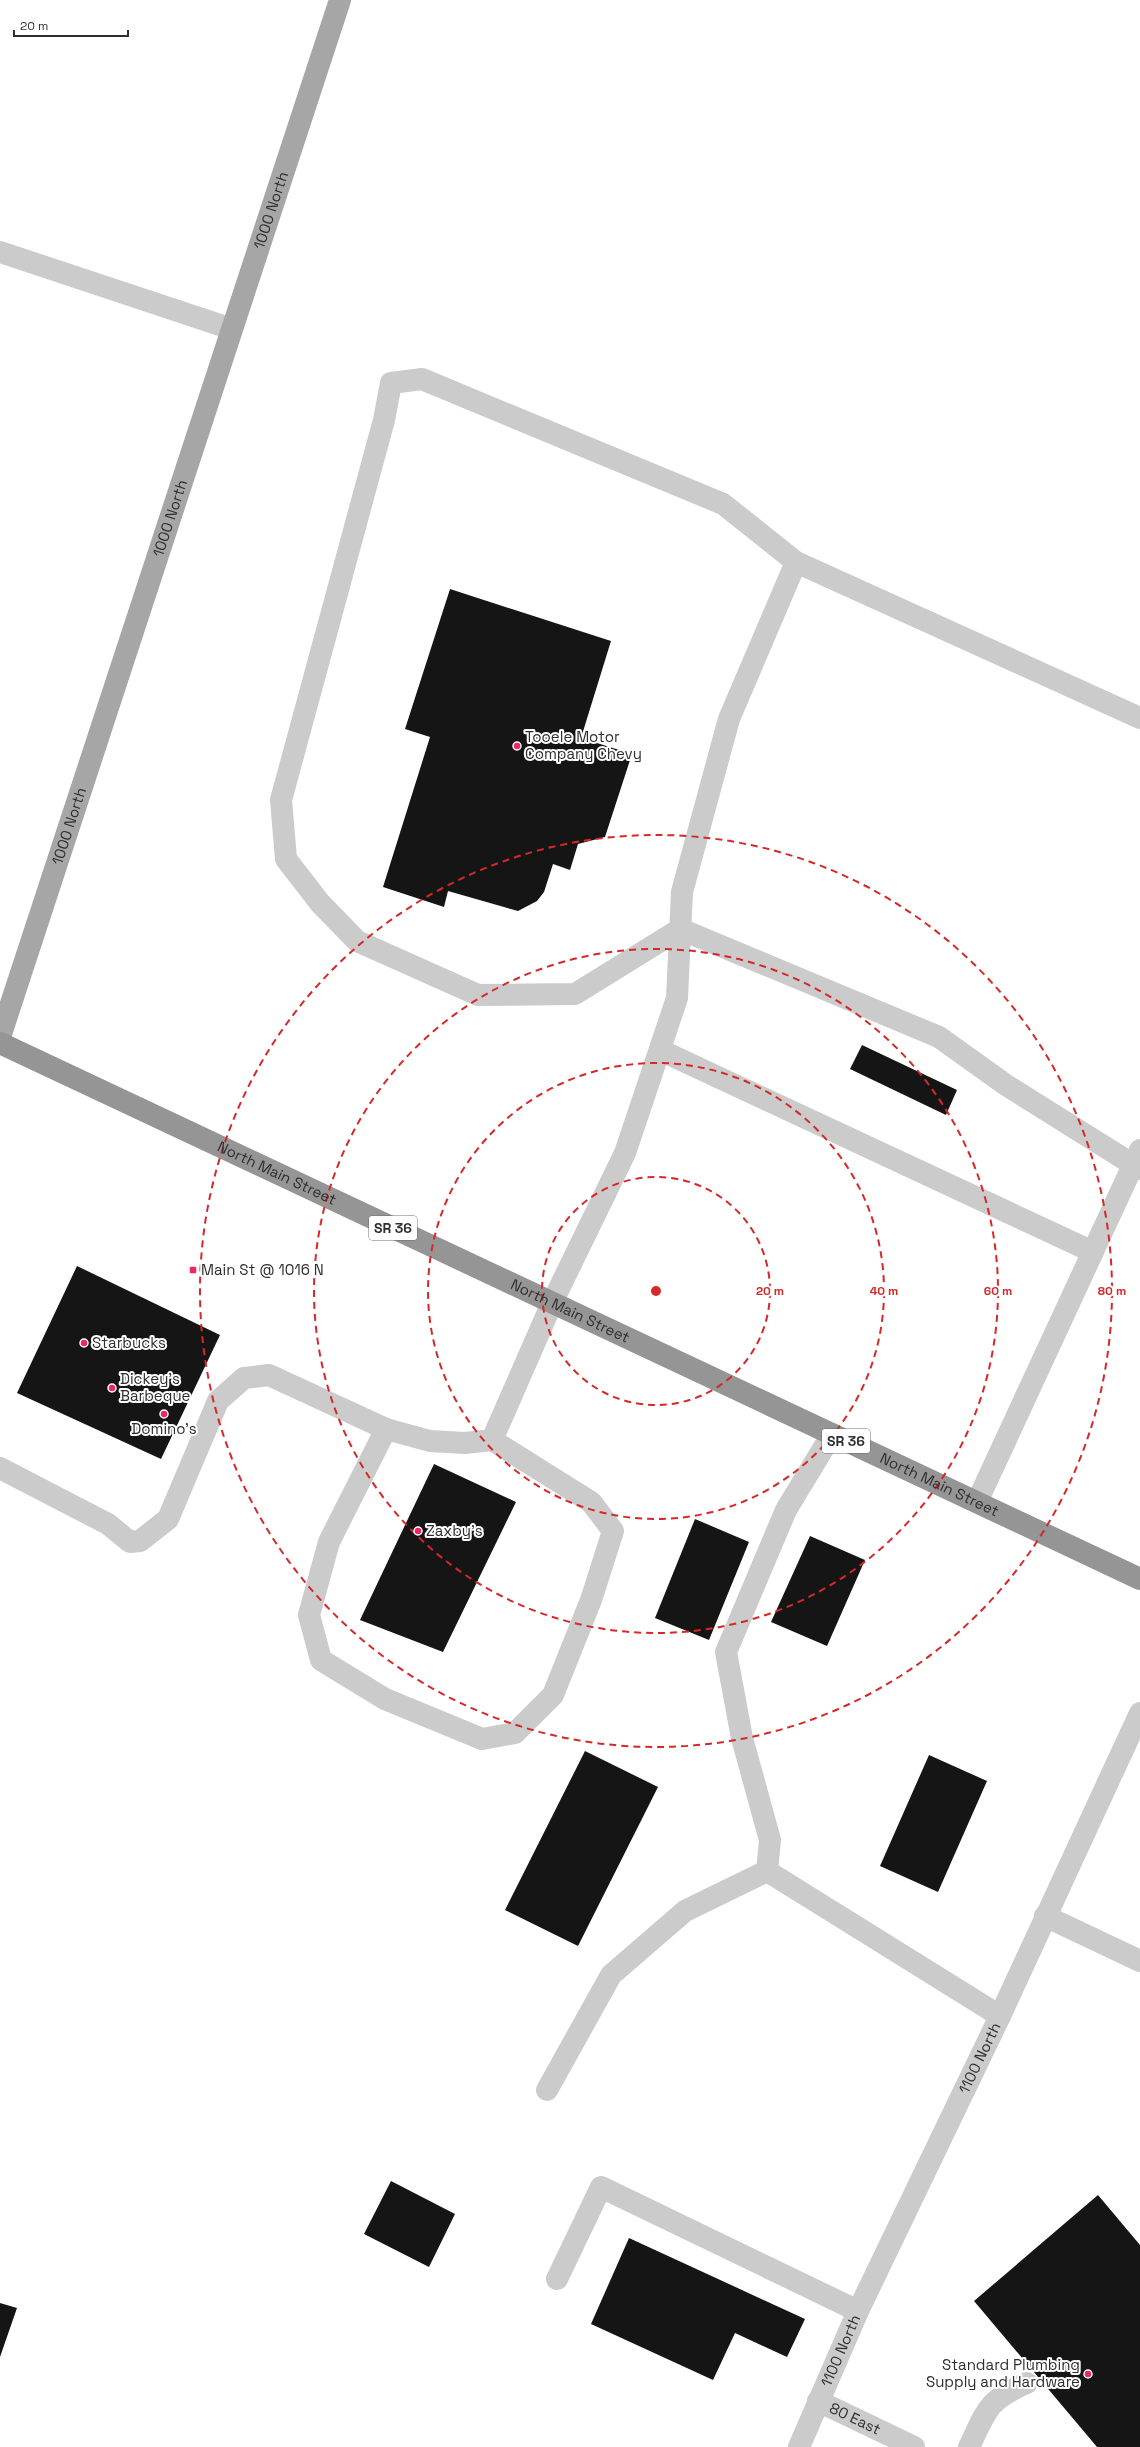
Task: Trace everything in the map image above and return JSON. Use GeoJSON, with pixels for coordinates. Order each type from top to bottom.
{"type":"FeatureCollection","features":[{"type":"Feature","properties":{"kind":"highway","name":"North Main Street"},"geometry":{"type":"LineString","coordinates":[[0,1043],[1140,1578]]}},
{"type":"Feature","properties":{"kind":"main road","name":"1000 North"},"geometry":{"type":"LineString","coordinates":[[0,1037],[340,0]]}},
{"type":"Feature","properties":{"kind":"street"},"geometry":{"type":"LineString","coordinates":[[0,252],[232,329]]}},
{"type":"Feature","properties":{"kind":"street"},"geometry":{"type":"LineString","coordinates":[[680,929],[575,994],[478,995],[357,941],[320,903],[286,859],[281,800],[384,420],[390,384],[422,379],[723,504],[796,562],[1140,718]]}},
{"type":"Feature","properties":{"kind":"street"},"geometry":{"type":"LineString","coordinates":[[492,1440],[552,1303],[625,1153],[677,998],[682,892],[729,719],[796,562]]}},
{"type":"Feature","properties":{"kind":"street"},"geometry":{"type":"LineString","coordinates":[[680,929],[939,1037],[1006,1085],[1138,1161],[1093,1252],[977,1502]]}},
{"type":"Feature","properties":{"kind":"street"},"geometry":{"type":"LineString","coordinates":[[660,1050],[1093,1252]]}},
{"type":"Feature","properties":{"kind":"street"},"geometry":{"type":"LineString","coordinates":[[0,1468],[108,1524],[130,1542],[140,1541],[168,1519],[218,1401],[244,1378],[269,1375],[386,1429],[430,1441],[465,1443],[492,1440],[592,1502],[613,1531],[591,1600],[553,1695],[515,1733],[482,1739],[385,1698],[321,1660],[309,1614],[329,1542],[386,1429]]}},
{"type":"Feature","properties":{"kind":"street"},"geometry":{"type":"LineString","coordinates":[[768,1870],[770,1840],[742,1738],[726,1652],[786,1510],[832,1434]]}},
{"type":"Feature","properties":{"kind":"street","name":"1100 North"},"geometry":{"type":"LineString","coordinates":[[799,2447],[858,2311],[1000,2016],[1140,1713]]}},
{"type":"Feature","properties":{"kind":"street"},"geometry":{"type":"LineString","coordinates":[[768,1870],[1000,2016]]}},
{"type":"Feature","properties":{"kind":"street"},"geometry":{"type":"LineString","coordinates":[[547,2090],[611,1975],[685,1910],[768,1870]]}},
{"type":"Feature","properties":{"kind":"street"},"geometry":{"type":"LineString","coordinates":[[1045,1916],[1140,1961]]}},
{"type":"Feature","properties":{"kind":"street"},"geometry":{"type":"LineString","coordinates":[[557,2278],[601,2187],[858,2311]]}},
{"type":"Feature","properties":{"kind":"street"},"geometry":{"type":"LineString","coordinates":[[969,2447],[988,2408],[1004,2393],[1027,2383]]}},
{"type":"Feature","properties":{"kind":"street","name":"80 East"},"geometry":{"type":"LineString","coordinates":[[818,2401],[914,2447]]}},
{"type":"Feature","properties":{"kind":"building","name":"Tooele Motor Company Chevy"},"geometry":{"type":"Polygon","coordinates":[[[450,589],[611,641],[581,738],[632,754],[605,837],[578,844],[570,870],[553,864],[544,892],[537,901],[518,911],[448,891],[444,907],[383,887],[430,737],[405,729],[450,589]]]}},
{"type":"Feature","properties":{"kind":"building"},"geometry":{"type":"Polygon","coordinates":[[[862,1045],[957,1090],[946,1115],[850,1069],[862,1045]]]}},
{"type":"Feature","properties":{"kind":"building"},"geometry":{"type":"Polygon","coordinates":[[[77,1266],[220,1335],[161,1459],[17,1393],[77,1266]]]}},
{"type":"Feature","properties":{"kind":"building"},"geometry":{"type":"Polygon","coordinates":[[[434,1464],[516,1502],[443,1652],[360,1620],[434,1464]]]}},
{"type":"Feature","properties":{"kind":"building"},"geometry":{"type":"Polygon","coordinates":[[[695,1519],[749,1542],[709,1640],[655,1618],[695,1519]]]}},
{"type":"Feature","properties":{"kind":"building"},"geometry":{"type":"Polygon","coordinates":[[[810,1536],[865,1560],[827,1646],[771,1622],[810,1536]]]}},
{"type":"Feature","properties":{"kind":"building"},"geometry":{"type":"Polygon","coordinates":[[[585,1751],[658,1787],[578,1946],[505,1910],[585,1751]]]}},
{"type":"Feature","properties":{"kind":"building"},"geometry":{"type":"Polygon","coordinates":[[[929,1755],[987,1781],[938,1892],[880,1866],[929,1755]]]}},
{"type":"Feature","properties":{"kind":"building"},"geometry":{"type":"Polygon","coordinates":[[[391,2181],[455,2214],[429,2267],[364,2234],[391,2181]]]}},
{"type":"Feature","properties":{"kind":"building","name":"Standard Plumbing Supply and Hardware"},"geometry":{"type":"Polygon","coordinates":[[[1098,2195],[1140,2245],[1140,2447],[1097,2447],[974,2301],[1098,2195]]]}},
{"type":"Feature","properties":{"kind":"building"},"geometry":{"type":"Polygon","coordinates":[[[629,2238],[805,2319],[787,2357],[735,2333],[713,2380],[591,2324],[629,2238]]]}},
{"type":"Feature","properties":{"kind":"building"},"geometry":{"type":"Polygon","coordinates":[[[0,2303],[17,2308],[0,2357],[0,2303]]]}},
{"type":"Feature","properties":{"kind":"place","name":"Tooele Motor Company Chevy"},"geometry":{"type":"Point","coordinates":[517,746]}},
{"type":"Feature","properties":{"kind":"place","name":"Main St @ 1016 N"},"geometry":{"type":"Point","coordinates":[193,1270]}},
{"type":"Feature","properties":{"kind":"place","name":"Starbucks"},"geometry":{"type":"Point","coordinates":[84,1343]}},
{"type":"Feature","properties":{"kind":"place","name":"Dickey's Barbeque"},"geometry":{"type":"Point","coordinates":[112,1388]}},
{"type":"Feature","properties":{"kind":"place","name":"Domino's"},"geometry":{"type":"Point","coordinates":[164,1414]}},
{"type":"Feature","properties":{"kind":"place","name":"Zaxby's"},"geometry":{"type":"Point","coordinates":[418,1531]}},
{"type":"Feature","properties":{"kind":"place","name":"Standard Plumbing Supply and Hardware"},"geometry":{"type":"Point","coordinates":[1088,2374]}}]}
